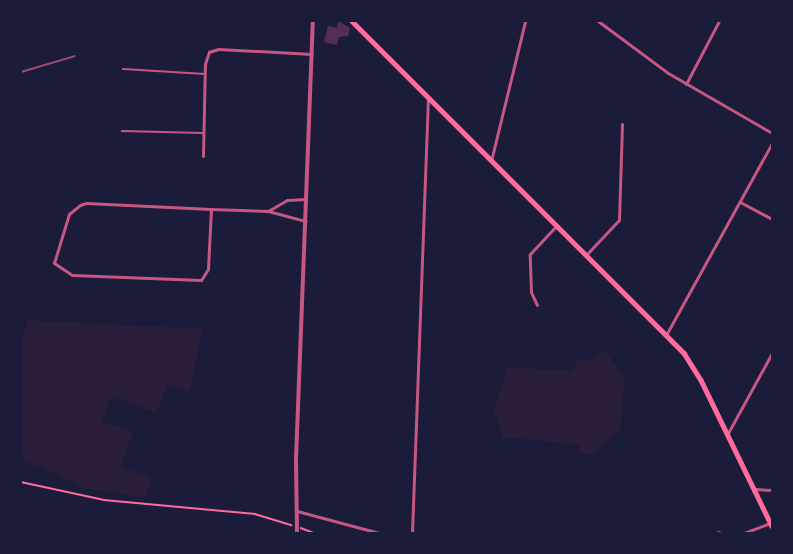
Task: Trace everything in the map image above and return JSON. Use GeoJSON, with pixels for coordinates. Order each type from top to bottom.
{"type":"FeatureCollection","features":[{"type":"Feature","properties":{"kind":"main road"},"geometry":{"type":"LineString","coordinates":[[352,21],[666,335],[693,365],[756,489],[771,524]]}},
{"type":"Feature","properties":{"kind":"street"},"geometry":{"type":"LineString","coordinates":[[297,533],[313,21]]}},
{"type":"Feature","properties":{"kind":"street"},"geometry":{"type":"LineString","coordinates":[[492,161],[525,21]]}},
{"type":"Feature","properties":{"kind":"street"},"geometry":{"type":"LineString","coordinates":[[598,21],[686,84],[772,133]]}},
{"type":"Feature","properties":{"kind":"street"},"geometry":{"type":"LineString","coordinates":[[686,84],[719,21]]}},
{"type":"Feature","properties":{"kind":"street"},"geometry":{"type":"LineString","coordinates":[[203,156],[207,57],[213,50],[312,54]]}},
{"type":"Feature","properties":{"kind":"street"},"geometry":{"type":"LineString","coordinates":[[412,533],[428,99]]}},
{"type":"Feature","properties":{"kind":"street"},"geometry":{"type":"LineString","coordinates":[[586,255],[619,220],[622,124]]}},
{"type":"Feature","properties":{"kind":"street"},"geometry":{"type":"LineString","coordinates":[[666,335],[770,151],[772,143]]}},
{"type":"Feature","properties":{"kind":"street"},"geometry":{"type":"LineString","coordinates":[[268,211],[287,200],[307,199]]}},
{"type":"Feature","properties":{"kind":"street"},"geometry":{"type":"LineString","coordinates":[[740,202],[772,219]]}},
{"type":"Feature","properties":{"kind":"street"},"geometry":{"type":"LineString","coordinates":[[211,208],[208,269],[196,281],[72,275],[57,266],[54,254],[69,214],[80,205],[211,208],[268,211],[306,220]]}},
{"type":"Feature","properties":{"kind":"street"},"geometry":{"type":"LineString","coordinates":[[537,304],[531,292],[530,254],[556,226]]}},
{"type":"Feature","properties":{"kind":"street"},"geometry":{"type":"LineString","coordinates":[[727,433],[772,353]]}},
{"type":"Feature","properties":{"kind":"street"},"geometry":{"type":"LineString","coordinates":[[756,489],[772,490]]}},
{"type":"Feature","properties":{"kind":"street"},"geometry":{"type":"LineString","coordinates":[[296,511],[379,533]]}},
{"type":"Feature","properties":{"kind":"street"},"geometry":{"type":"LineString","coordinates":[[744,533],[771,524]]}},
{"type":"Feature","properties":{"kind":"lane"},"geometry":{"type":"LineString","coordinates":[[123,69],[206,74]]}},
{"type":"Feature","properties":{"kind":"lane"},"geometry":{"type":"LineString","coordinates":[[122,131],[204,133]]}},
{"type":"Feature","properties":{"kind":"path"},"geometry":{"type":"LineString","coordinates":[[21,482],[104,500],[255,514],[314,533]]}},
{"type":"Feature","properties":{"kind":"shaded area"},"geometry":{"type":"Polygon","coordinates":[[[28,320],[203,329],[189,392],[168,384],[156,413],[112,396],[101,421],[133,432],[121,466],[152,478],[145,498],[84,488],[21,458],[21,341],[28,320]]]}},
{"type":"Feature","properties":{"kind":"shaded area"},"geometry":{"type":"Polygon","coordinates":[[[604,349],[625,380],[620,429],[597,451],[586,455],[580,452],[580,445],[503,437],[494,410],[508,367],[573,371],[578,359],[592,360],[604,349]]]}},
{"type":"Feature","properties":{"kind":"building"},"geometry":{"type":"Polygon","coordinates":[[[338,21],[350,28],[348,36],[339,37],[337,45],[324,42],[328,26],[337,28],[338,21]]]}},
{"type":"Feature","properties":{"kind":"railway"},"geometry":{"type":"LineString","coordinates":[[21,72],[75,56]]}}]}
